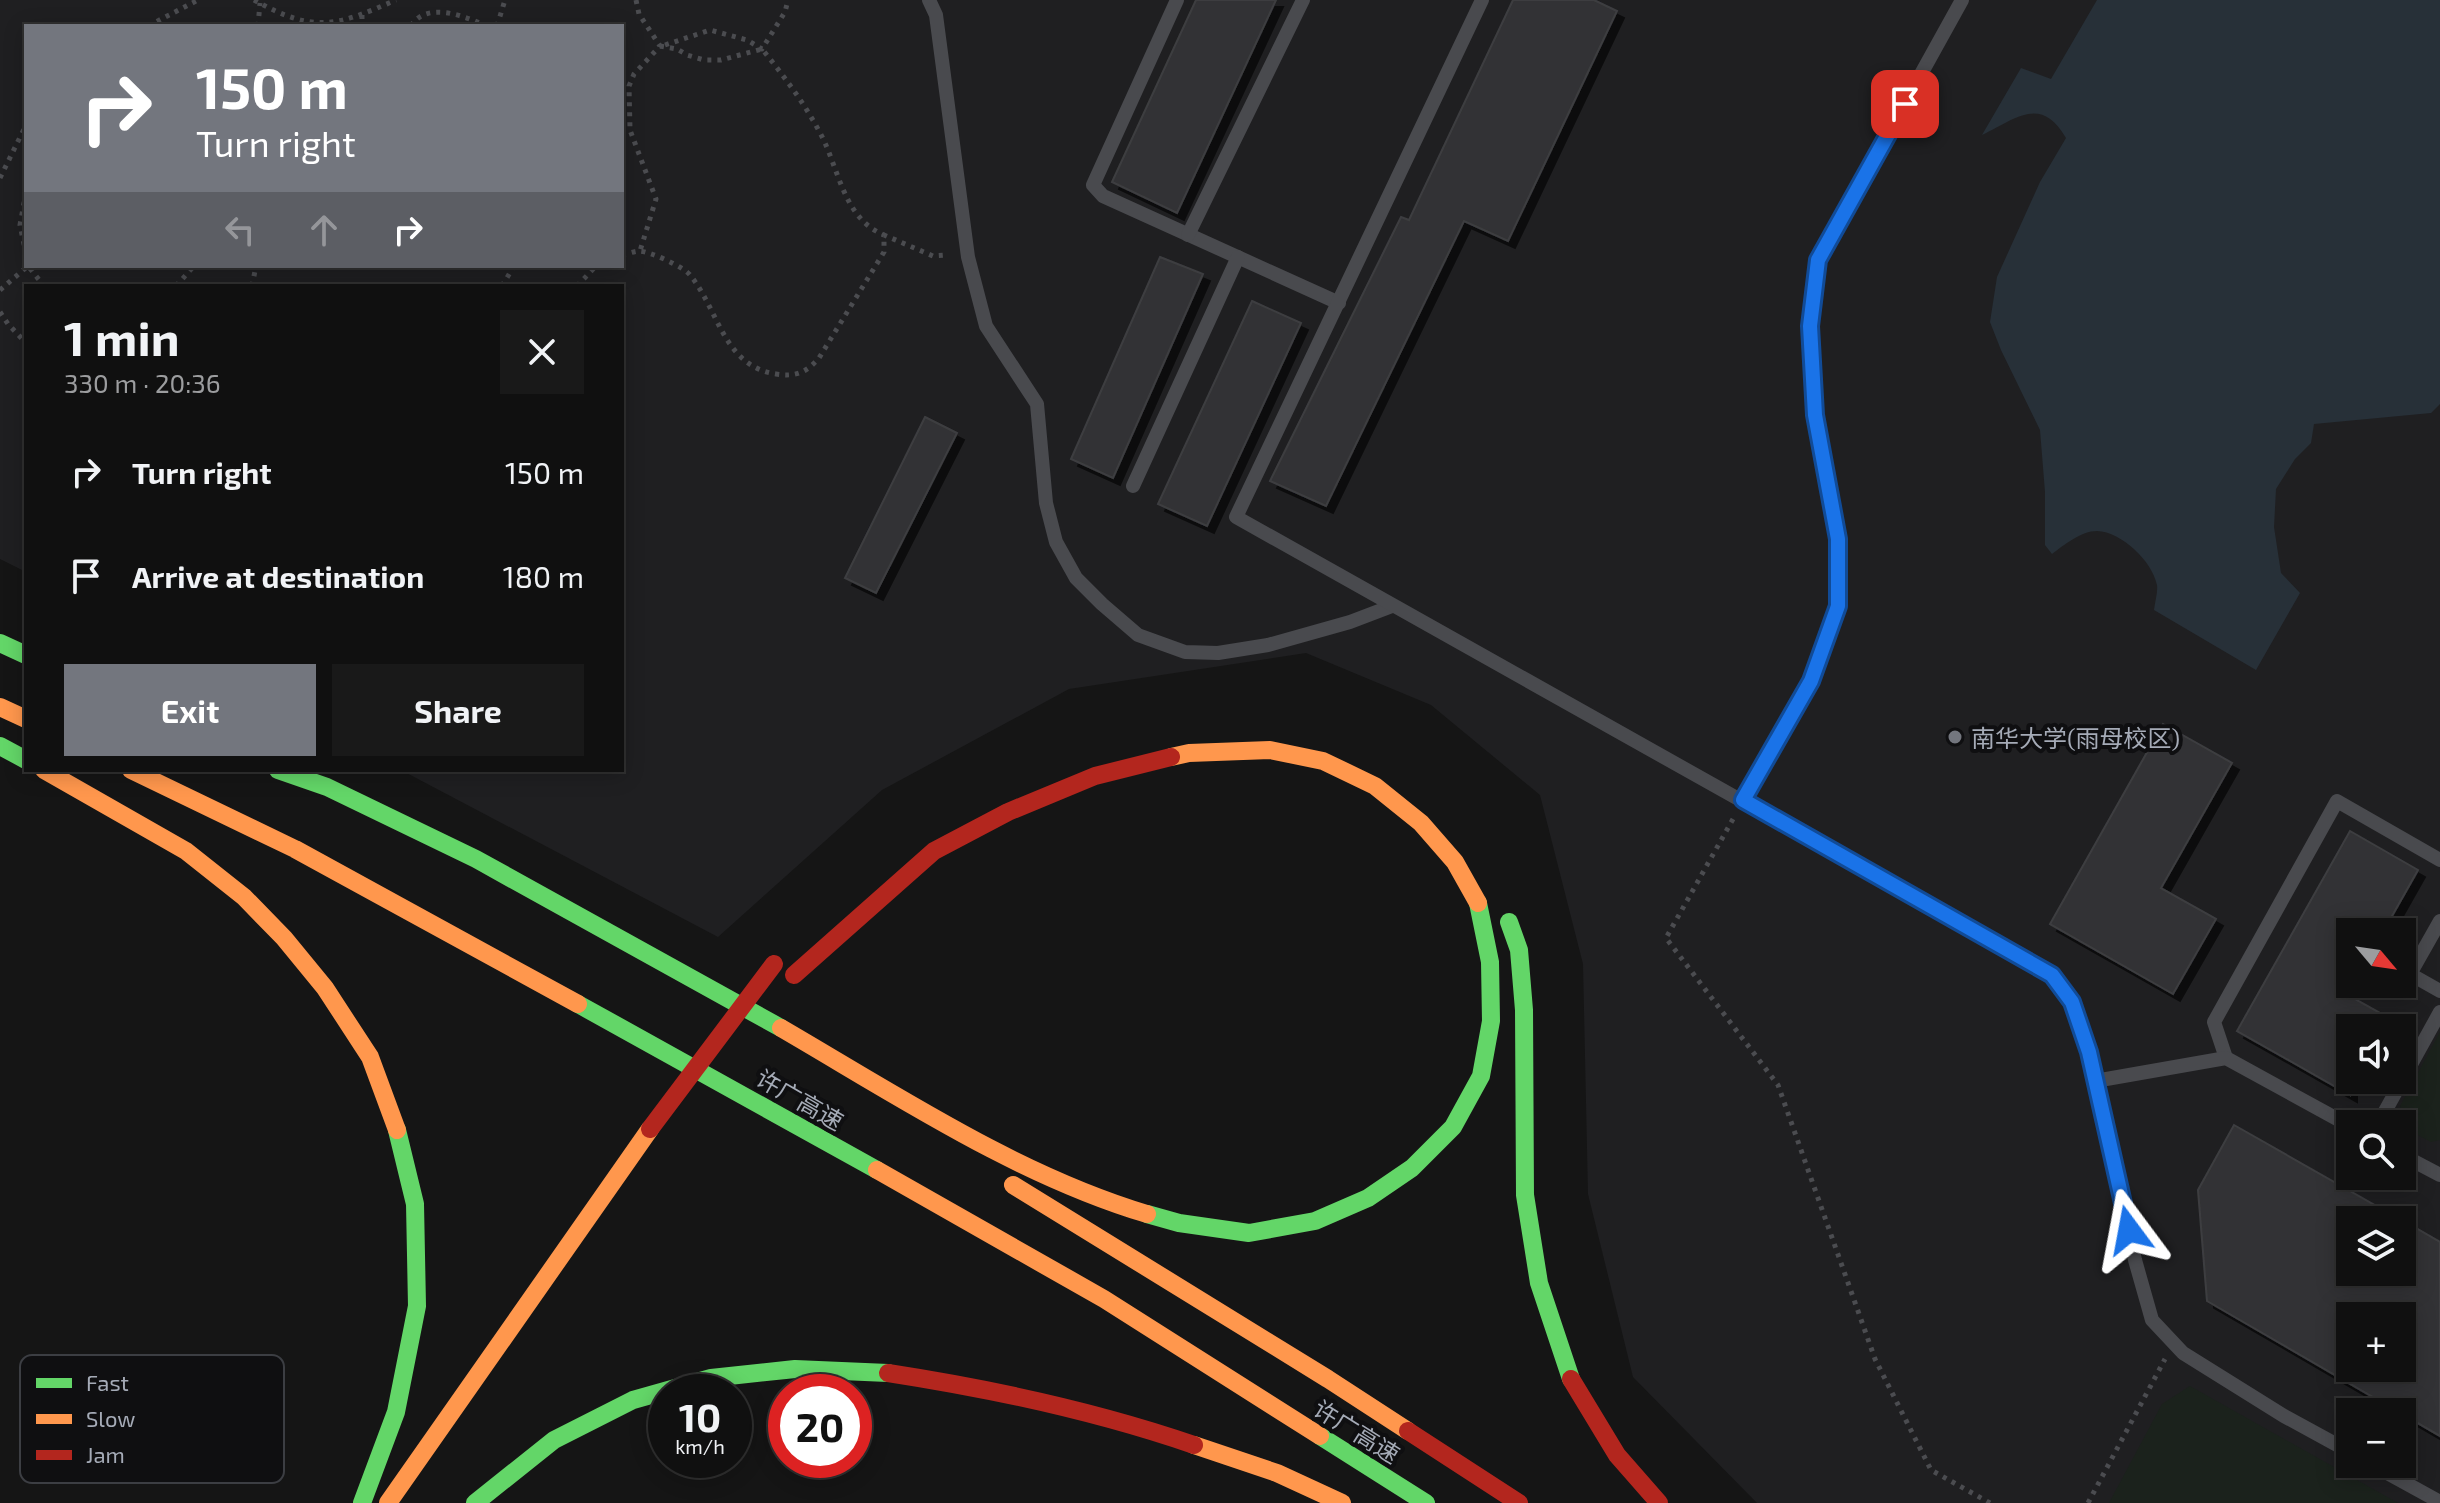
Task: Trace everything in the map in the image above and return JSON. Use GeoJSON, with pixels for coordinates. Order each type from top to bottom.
{"type":"FeatureCollection","features":[{"type":"Feature","properties":{"kind":"highway"},"geometry":{"type":"LineString","coordinates":[[0,643],[24,654]]}},
{"type":"Feature","properties":{"kind":"highway"},"geometry":{"type":"LineString","coordinates":[[0,707],[24,718]]}},
{"type":"Feature","properties":{"kind":"highway"},"geometry":{"type":"LineString","coordinates":[[0,746],[24,759]]}},
{"type":"Feature","properties":{"kind":"highway","name":"许广高速"},"geometry":{"type":"LineString","coordinates":[[284,772],[327,787],[476,859],[722,994],[763,1018],[968,1137],[1101,1200],[1179,1223],[1249,1233],[1315,1221],[1368,1198],[1412,1168],[1453,1127],[1481,1076],[1491,1021],[1490,962],[1480,907],[1455,862],[1421,823],[1375,786],[1323,761],[1270,750],[1189,753],[1095,776],[1008,812],[934,851],[786,986],[763,1018],[751,1033],[711,1011]]}},
{"type":"Feature","properties":{"kind":"highway"},"geometry":{"type":"LineString","coordinates":[[48,772],[186,851],[244,897],[284,938],[325,988],[370,1057],[397,1129],[415,1204],[417,1306],[396,1412],[362,1503]]}},
{"type":"Feature","properties":{"kind":"highway","name":"许广高速"},"geometry":{"type":"LineString","coordinates":[[135,772],[295,849],[748,1097],[1104,1299],[1426,1503]]}},
{"type":"Feature","properties":{"kind":"highway"},"geometry":{"type":"LineString","coordinates":[[261,772],[340,814]]}},
{"type":"Feature","properties":{"kind":"highway"},"geometry":{"type":"LineString","coordinates":[[1505,908],[1519,950],[1524,1010],[1525,1195],[1539,1283],[1572,1382],[1617,1455],[1659,1503]]}},
{"type":"Feature","properties":{"kind":"highway"},"geometry":{"type":"LineString","coordinates":[[388,1503],[650,1129],[779,960]]}},
{"type":"Feature","properties":{"kind":"highway","name":"许广高速"},"geometry":{"type":"LineString","coordinates":[[792,1055],[899,1114],[966,1156]]}},
{"type":"Feature","properties":{"kind":"highway"},"geometry":{"type":"LineString","coordinates":[[707,1091],[725,1068]]}},
{"type":"Feature","properties":{"kind":"highway","name":"许广高速"},"geometry":{"type":"LineString","coordinates":[[993,1172],[1328,1379],[1519,1503]]}},
{"type":"Feature","properties":{"kind":"highway"},"geometry":{"type":"LineString","coordinates":[[475,1503],[554,1440],[633,1400],[711,1378],[795,1369],[878,1372],[1029,1398],[1154,1431],[1277,1473],[1342,1503]]}},
{"type":"Feature","properties":{"kind":"lane"},"geometry":{"type":"LineString","coordinates":[[929,0],[936,15],[968,253],[986,326],[1037,404],[1046,503],[1056,542],[1076,578],[1138,635],[1185,652],[1218,653],[1268,645],[1350,622],[1392,606]]}},
{"type":"Feature","properties":{"kind":"lane"},"geometry":{"type":"LineString","coordinates":[[1177,0],[1093,185],[1103,196],[1339,303]]}},
{"type":"Feature","properties":{"kind":"lane"},"geometry":{"type":"LineString","coordinates":[[1188,235],[1303,0]]}},
{"type":"Feature","properties":{"kind":"lane"},"geometry":{"type":"LineString","coordinates":[[1482,0],[1236,517],[2052,975],[2072,1002],[2089,1052],[2135,1260],[2152,1320],[2183,1353],[2336,1444]]}},
{"type":"Feature","properties":{"kind":"lane"},"geometry":{"type":"LineString","coordinates":[[1743,800],[1811,681],[1838,606],[1838,539],[1815,415],[1810,326],[1818,260],[1962,0]]}},
{"type":"Feature","properties":{"kind":"lane"},"geometry":{"type":"LineString","coordinates":[[1133,486],[1238,257]]}},
{"type":"Feature","properties":{"kind":"lane"},"geometry":{"type":"LineString","coordinates":[[2226,1058],[2214,1022],[2337,801],[2440,860]]}},
{"type":"Feature","properties":{"kind":"lane"},"geometry":{"type":"LineString","coordinates":[[2440,921],[2410,974],[2440,991]]}},
{"type":"Feature","properties":{"kind":"lane"},"geometry":{"type":"LineString","coordinates":[[2386,1110],[2440,1012]]}},
{"type":"Feature","properties":{"kind":"lane"},"geometry":{"type":"LineString","coordinates":[[2095,1081],[2226,1058],[2336,1118]]}},
{"type":"Feature","properties":{"kind":"lane"},"geometry":{"type":"LineString","coordinates":[[2416,1162],[2440,1175]]}},
{"type":"Feature","properties":{"kind":"lane"},"geometry":{"type":"LineString","coordinates":[[2396,1478],[2440,1502]]}},
{"type":"Feature","properties":{"kind":"path"},"geometry":{"type":"LineString","coordinates":[[152,24],[198,0]]}},
{"type":"Feature","properties":{"kind":"path"},"geometry":{"type":"LineString","coordinates":[[258,24],[257,2],[300,20],[338,23],[396,0]]}},
{"type":"Feature","properties":{"kind":"path"},"geometry":{"type":"LineString","coordinates":[[498,24],[505,0]]}},
{"type":"Feature","properties":{"kind":"path"},"geometry":{"type":"LineString","coordinates":[[636,0],[639,14],[660,46],[704,60],[721,60],[762,49],[785,12],[788,0]]}},
{"type":"Feature","properties":{"kind":"path"},"geometry":{"type":"LineString","coordinates":[[412,24],[416,18],[445,12],[482,24]]}},
{"type":"Feature","properties":{"kind":"path"},"geometry":{"type":"LineString","coordinates":[[362,15],[362,24]]}},
{"type":"Feature","properties":{"kind":"path"},"geometry":{"type":"LineString","coordinates":[[640,251],[656,199],[630,130],[629,86],[634,74],[660,46],[710,30],[747,40],[762,49],[787,80],[822,135],[852,209],[868,227],[933,256],[968,253]]}},
{"type":"Feature","properties":{"kind":"path"},"geometry":{"type":"LineString","coordinates":[[0,178],[24,129]]}},
{"type":"Feature","properties":{"kind":"path"},"geometry":{"type":"LineString","coordinates":[[24,203],[20,225],[24,244]]}},
{"type":"Feature","properties":{"kind":"path"},"geometry":{"type":"LineString","coordinates":[[624,255],[640,251],[689,272],[714,314],[720,331],[738,356],[766,373],[787,376],[810,369],[819,358],[884,252],[884,235]]}},
{"type":"Feature","properties":{"kind":"path"},"geometry":{"type":"LineString","coordinates":[[0,290],[26,268]]}},
{"type":"Feature","properties":{"kind":"path"},"geometry":{"type":"LineString","coordinates":[[30,268],[42,284]]}},
{"type":"Feature","properties":{"kind":"path"},"geometry":{"type":"LineString","coordinates":[[178,284],[192,268]]}},
{"type":"Feature","properties":{"kind":"path"},"geometry":{"type":"LineString","coordinates":[[579,284],[594,268]]}},
{"type":"Feature","properties":{"kind":"path"},"geometry":{"type":"LineString","coordinates":[[0,312],[24,341]]}},
{"type":"Feature","properties":{"kind":"path"},"geometry":{"type":"LineString","coordinates":[[1743,800],[1666,938],[1778,1085],[1875,1359],[1931,1470],[1990,1503]]}},
{"type":"Feature","properties":{"kind":"path"},"geometry":{"type":"LineString","coordinates":[[2088,1503],[2174,1343]]}},
{"type":"Feature","properties":{"kind":"shaded area","name":"南华大学(雨母校区)"},"geometry":{"type":"Polygon","coordinates":[[[0,0],[2440,0],[2440,1503],[1757,1503],[1633,1377],[1588,1194],[1583,964],[1540,795],[1431,705],[1306,653],[1069,689],[882,790],[718,937],[405,772],[624,772],[624,284],[24,284],[24,571],[0,559],[0,0]]]}},
{"type":"Feature","properties":{"kind":"shaded area"},"geometry":{"type":"Polygon","coordinates":[[[2097,0],[2440,0],[2440,404],[2431,413],[2314,424],[2311,443],[2295,459],[2276,489],[2274,527],[2281,573],[2300,593],[2256,670],[2154,610],[2157,588],[2154,576],[2134,549],[2116,536],[2097,531],[2085,533],[2052,554],[2045,545],[2040,430],[1990,322],[1997,277],[2040,182],[2066,138],[2057,125],[2038,114],[2017,117],[1982,135],[2021,68],[2051,79],[2097,0]]]}},
{"type":"Feature","properties":{"kind":"shaded area"},"geometry":{"type":"Polygon","coordinates":[[[2440,1032],[2440,1140],[2431,1142],[2416,1134],[2416,1110],[2401,1110],[2406,1094],[2416,1094],[2416,1076],[2440,1032]]]}},
{"type":"Feature","properties":{"kind":"shaded area"},"geometry":{"type":"Polygon","coordinates":[[[2190,1386],[2336,1468],[2336,1478],[2354,1478],[2398,1503],[2109,1503],[2162,1404],[2190,1386]]]}},
{"type":"Feature","properties":{"kind":"building"},"geometry":{"type":"Polygon","coordinates":[[[1196,0],[1276,0],[1177,213],[1112,182],[1196,0]]]}},
{"type":"Feature","properties":{"kind":"building"},"geometry":{"type":"Polygon","coordinates":[[[1513,0],[1594,0],[1617,11],[1508,241],[1464,221],[1326,506],[1270,481],[1401,217],[1409,220],[1513,0]]]}},
{"type":"Feature","properties":{"kind":"building"},"geometry":{"type":"Polygon","coordinates":[[[1160,257],[1203,274],[1113,478],[1071,459],[1160,257]]]}},
{"type":"Feature","properties":{"kind":"building"},"geometry":{"type":"Polygon","coordinates":[[[1252,301],[1301,323],[1207,526],[1158,504],[1252,301]]]}},
{"type":"Feature","properties":{"kind":"building"},"geometry":{"type":"Polygon","coordinates":[[[925,417],[957,433],[876,593],[845,578],[925,417]]]}},
{"type":"Feature","properties":{"kind":"building"},"geometry":{"type":"Polygon","coordinates":[[[2163,724],[2232,763],[2161,888],[2216,919],[2173,994],[2050,924],[2163,724]]]}},
{"type":"Feature","properties":{"kind":"building"},"geometry":{"type":"Polygon","coordinates":[[[2350,831],[2418,870],[2391,918],[2336,918],[2336,998],[2353,998],[2382,1014],[2336,1014],[2336,1087],[2237,1031],[2350,831]]]}},
{"type":"Feature","properties":{"kind":"building"},"geometry":{"type":"Polygon","coordinates":[[[2234,1125],[2336,1183],[2336,1190],[2348,1190],[2376,1206],[2336,1206],[2336,1286],[2416,1286],[2416,1228],[2440,1242],[2440,1436],[2416,1422],[2416,1398],[2374,1398],[2347,1382],[2416,1382],[2416,1302],[2336,1302],[2336,1376],[2207,1301],[2198,1190],[2234,1125]]]}},
{"type":"Feature","properties":{"kind":"traffic: fast"},"geometry":{"type":"LineString","coordinates":[[0,643],[24,654]]}},
{"type":"Feature","properties":{"kind":"traffic: fast"},"geometry":{"type":"LineString","coordinates":[[0,746],[24,759]]}},
{"type":"Feature","properties":{"kind":"traffic: fast"},"geometry":{"type":"LineString","coordinates":[[284,772],[327,787],[476,859],[781,1028]]}},
{"type":"Feature","properties":{"kind":"traffic: fast"},"geometry":{"type":"LineString","coordinates":[[1147,1214],[1179,1223],[1249,1233],[1315,1221],[1368,1198],[1412,1168],[1453,1127],[1481,1076],[1491,1021],[1490,962],[1478,903]]}},
{"type":"Feature","properties":{"kind":"traffic: fast"},"geometry":{"type":"LineString","coordinates":[[1509,922],[1519,950],[1524,1010],[1525,1195],[1539,1283],[1571,1379]]}},
{"type":"Feature","properties":{"kind":"traffic: fast"},"geometry":{"type":"LineString","coordinates":[[578,1004],[877,1170]]}},
{"type":"Feature","properties":{"kind":"traffic: fast"},"geometry":{"type":"LineString","coordinates":[[362,1503],[396,1412],[417,1306],[415,1204],[397,1130]]}},
{"type":"Feature","properties":{"kind":"traffic: fast"},"geometry":{"type":"LineString","coordinates":[[475,1503],[554,1440],[633,1400],[711,1378],[795,1369],[888,1373]]}},
{"type":"Feature","properties":{"kind":"traffic: fast"},"geometry":{"type":"LineString","coordinates":[[1320,1436],[1426,1503]]}},
{"type":"Feature","properties":{"kind":"traffic: slow"},"geometry":{"type":"LineString","coordinates":[[0,707],[24,718]]}},
{"type":"Feature","properties":{"kind":"traffic: slow"},"geometry":{"type":"LineString","coordinates":[[1171,757],[1189,753],[1270,750],[1323,761],[1375,786],[1421,823],[1455,862],[1478,903]]}},
{"type":"Feature","properties":{"kind":"traffic: slow"},"geometry":{"type":"LineString","coordinates":[[48,772],[186,851],[244,897],[284,938],[325,988],[370,1057],[397,1130]]}},
{"type":"Feature","properties":{"kind":"traffic: slow"},"geometry":{"type":"LineString","coordinates":[[135,772],[295,849],[578,1004]]}},
{"type":"Feature","properties":{"kind":"traffic: slow"},"geometry":{"type":"LineString","coordinates":[[781,1028],[1005,1156],[1099,1198],[1147,1214]]}},
{"type":"Feature","properties":{"kind":"traffic: slow"},"geometry":{"type":"LineString","coordinates":[[388,1503],[650,1129]]}},
{"type":"Feature","properties":{"kind":"traffic: slow"},"geometry":{"type":"LineString","coordinates":[[877,1170],[1104,1299],[1320,1436]]}},
{"type":"Feature","properties":{"kind":"traffic: slow"},"geometry":{"type":"LineString","coordinates":[[1013,1185],[1408,1431]]}},
{"type":"Feature","properties":{"kind":"traffic: slow"},"geometry":{"type":"LineString","coordinates":[[1194,1445],[1277,1473],[1342,1503]]}},
{"type":"Feature","properties":{"kind":"traffic: jam"},"geometry":{"type":"LineString","coordinates":[[794,975],[934,851],[1008,812],[1095,776],[1171,757]]}},
{"type":"Feature","properties":{"kind":"traffic: jam"},"geometry":{"type":"LineString","coordinates":[[650,1129],[774,964]]}},
{"type":"Feature","properties":{"kind":"traffic: jam"},"geometry":{"type":"LineString","coordinates":[[888,1373],[1043,1402],[1194,1445]]}},
{"type":"Feature","properties":{"kind":"traffic: jam"},"geometry":{"type":"LineString","coordinates":[[1571,1379],[1617,1455],[1659,1503]]}},
{"type":"Feature","properties":{"kind":"traffic: jam"},"geometry":{"type":"LineString","coordinates":[[1408,1431],[1519,1503]]}},
{"type":"Feature","properties":{"kind":"place","name":"南华大学(雨母校区)"},"geometry":{"type":"Point","coordinates":[1955,737]}},
{"type":"Feature","properties":{"kind":"route"},"geometry":{"type":"LineString","coordinates":[[1905,104],[1818,260],[1810,326],[1815,415],[1838,539],[1838,606],[1811,681],[1743,800],[2052,975],[2072,1002],[2089,1052],[2129,1230]]}}]}
